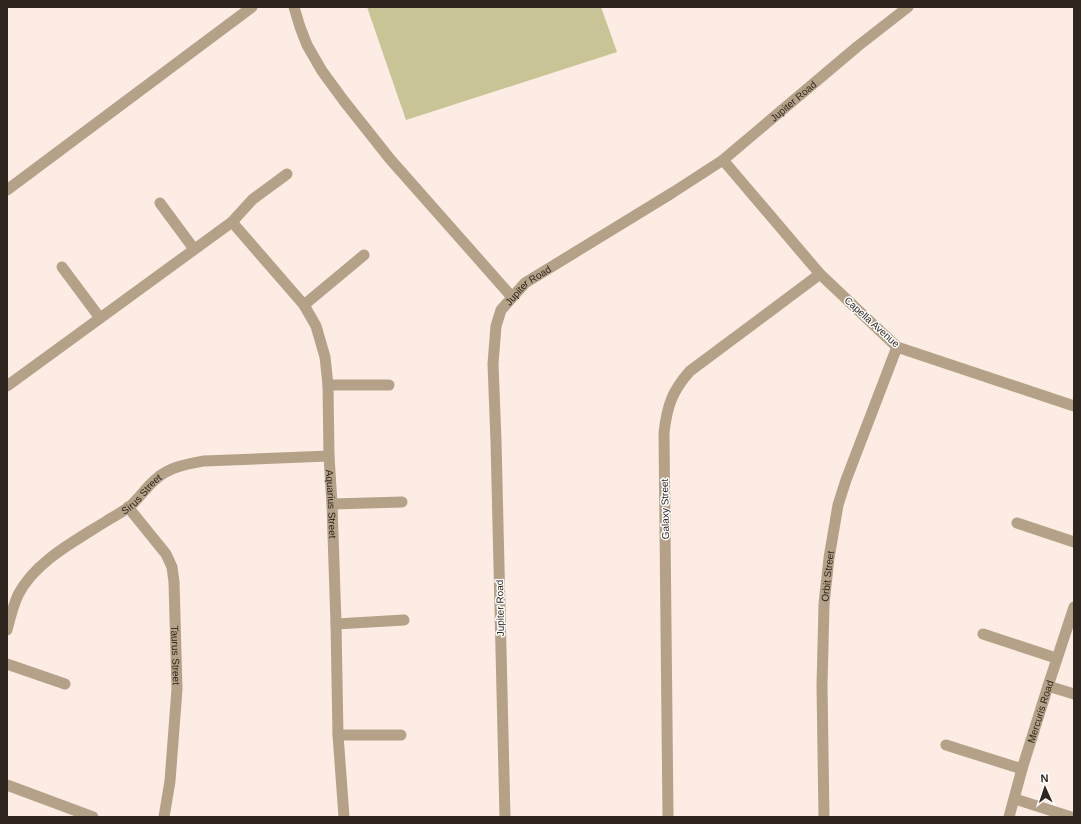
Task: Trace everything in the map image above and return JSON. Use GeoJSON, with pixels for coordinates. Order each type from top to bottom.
{"type":"FeatureCollection","features":[{"type":"Feature","properties":{"kind":"street"},"geometry":{"type":"LineString","coordinates":[[7,190],[252,7]]}},
{"type":"Feature","properties":{"kind":"street"},"geometry":{"type":"LineString","coordinates":[[294,7],[307,45],[322,71],[344,101],[390,159],[512,297]]}},
{"type":"Feature","properties":{"kind":"street","name":"Jupiter Road"},"geometry":{"type":"LineString","coordinates":[[505,817],[493,364],[496,326],[501,310],[526,283],[723,160],[858,46],[908,7]]}},
{"type":"Feature","properties":{"kind":"street","name":"Capella Avenue"},"geometry":{"type":"LineString","coordinates":[[723,160],[820,274],[897,347],[1074,406]]}},
{"type":"Feature","properties":{"kind":"street"},"geometry":{"type":"LineString","coordinates":[[7,386],[232,222],[253,200],[287,174]]}},
{"type":"Feature","properties":{"kind":"street"},"geometry":{"type":"LineString","coordinates":[[160,203],[194,249]]}},
{"type":"Feature","properties":{"kind":"street","name":"Aquarius Street"},"geometry":{"type":"LineString","coordinates":[[232,222],[304,305],[316,326],[325,356],[328,385],[338,735],[344,817]]}},
{"type":"Feature","properties":{"kind":"street"},"geometry":{"type":"LineString","coordinates":[[304,305],[364,255]]}},
{"type":"Feature","properties":{"kind":"street"},"geometry":{"type":"LineString","coordinates":[[62,267],[100,318]]}},
{"type":"Feature","properties":{"kind":"street","name":"Galaxy Street"},"geometry":{"type":"LineString","coordinates":[[668,817],[664,433],[666,415],[674,392],[690,371],[820,274]]}},
{"type":"Feature","properties":{"kind":"street","name":"Orbit Street"},"geometry":{"type":"LineString","coordinates":[[824,817],[822,686],[824,604],[829,558],[838,505],[842,492],[897,347]]}},
{"type":"Feature","properties":{"kind":"street"},"geometry":{"type":"LineString","coordinates":[[328,385],[389,385]]}},
{"type":"Feature","properties":{"kind":"street","name":"Sirus Street"},"geometry":{"type":"LineString","coordinates":[[7,630],[18,596],[30,579],[43,565],[58,553],[128,507],[157,478],[168,470],[183,465],[231,459],[329,456]]}},
{"type":"Feature","properties":{"kind":"street"},"geometry":{"type":"LineString","coordinates":[[332,504],[402,502]]}},
{"type":"Feature","properties":{"kind":"street","name":"Taurus Street"},"geometry":{"type":"LineString","coordinates":[[128,507],[166,554],[172,566],[174,582],[177,690],[170,780],[164,817]]}},
{"type":"Feature","properties":{"kind":"street"},"geometry":{"type":"LineString","coordinates":[[1018,522],[1074,542]]}},
{"type":"Feature","properties":{"kind":"street","name":"Mercuris Road"},"geometry":{"type":"LineString","coordinates":[[1010,817],[1022,769],[1056,658],[1074,607]]}},
{"type":"Feature","properties":{"kind":"street"},"geometry":{"type":"LineString","coordinates":[[336,624],[404,620]]}},
{"type":"Feature","properties":{"kind":"street"},"geometry":{"type":"LineString","coordinates":[[984,634],[1056,658]]}},
{"type":"Feature","properties":{"kind":"street"},"geometry":{"type":"LineString","coordinates":[[7,664],[66,684]]}},
{"type":"Feature","properties":{"kind":"street"},"geometry":{"type":"LineString","coordinates":[[1048,686],[1074,694]]}},
{"type":"Feature","properties":{"kind":"street"},"geometry":{"type":"LineString","coordinates":[[338,735],[401,735]]}},
{"type":"Feature","properties":{"kind":"street"},"geometry":{"type":"LineString","coordinates":[[946,745],[1022,769]]}},
{"type":"Feature","properties":{"kind":"street"},"geometry":{"type":"LineString","coordinates":[[7,785],[93,817]]}},
{"type":"Feature","properties":{"kind":"street"},"geometry":{"type":"LineString","coordinates":[[1015,799],[1071,817]]}},
{"type":"Feature","properties":{"kind":"shaded area"},"geometry":{"type":"Polygon","coordinates":[[[367,7],[601,7],[617,52],[406,120],[367,7]]]}}]}
